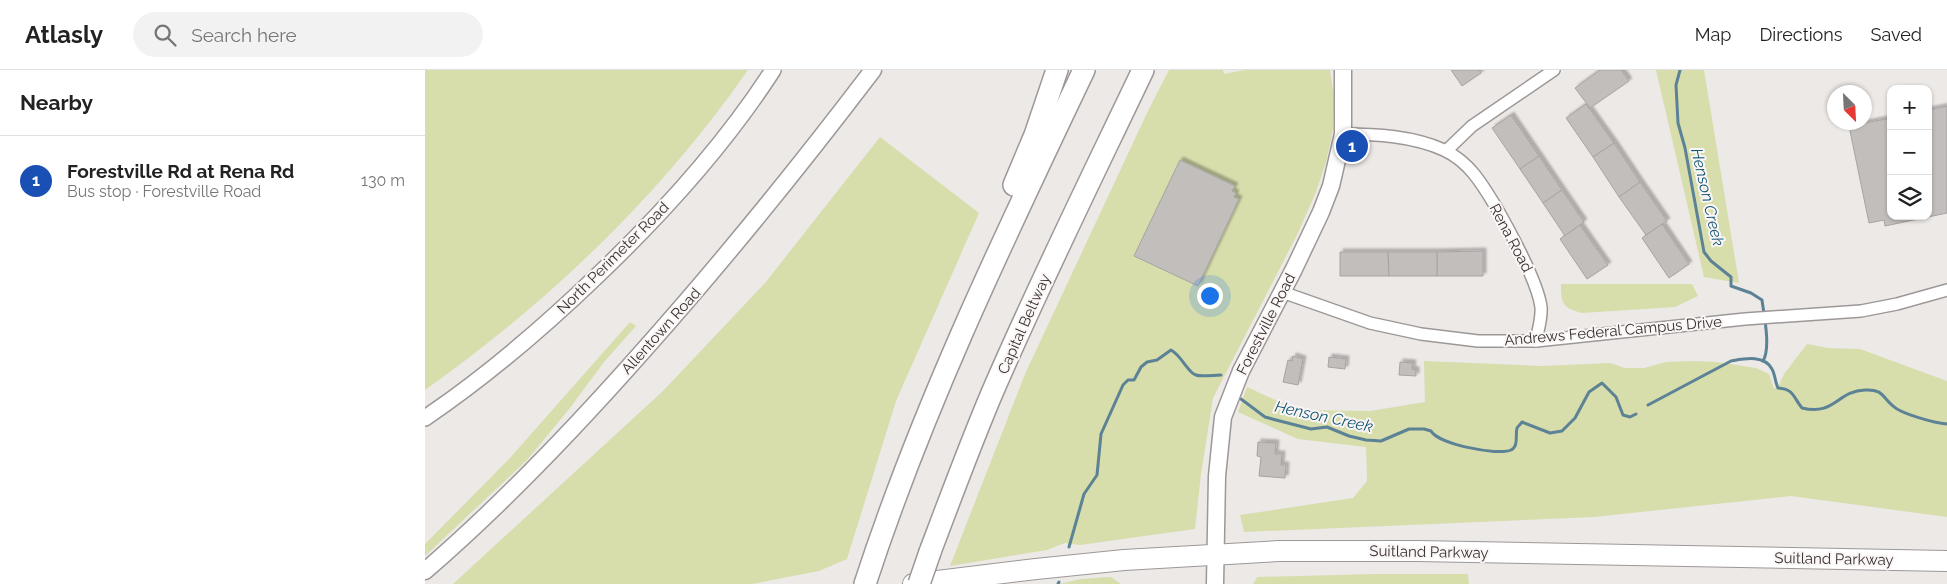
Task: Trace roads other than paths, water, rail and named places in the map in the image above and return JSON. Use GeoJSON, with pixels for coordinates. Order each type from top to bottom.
{"type":"FeatureCollection","features":[{"type":"Feature","properties":{"kind":"highway"},"geometry":{"type":"LineString","coordinates":[[980,291],[1013,188],[1035,136],[1057,70]]}},
{"type":"Feature","properties":{"kind":"highway"},"geometry":{"type":"LineString","coordinates":[[865,584],[943,377],[980,291],[1084,70]]}},
{"type":"Feature","properties":{"kind":"highway","name":"Capital Beltway"},"geometry":{"type":"LineString","coordinates":[[919,584],[960,472],[997,384],[1049,266],[1143,70]]}},
{"type":"Feature","properties":{"kind":"highway","name":"Suitland Parkway"},"geometry":{"type":"LineString","coordinates":[[913,584],[1061,566],[1279,551],[1380,551],[1947,561]]}},
{"type":"Feature","properties":{"kind":"main road","name":"Allentown Road"},"geometry":{"type":"LineString","coordinates":[[425,571],[513,490],[626,370],[755,222],[873,70]]}},
{"type":"Feature","properties":{"kind":"main road","name":"Forestville Road"},"geometry":{"type":"LineString","coordinates":[[1215,584],[1217,476],[1223,417],[1241,372],[1324,204],[1337,164],[1343,134],[1343,70]]}},
{"type":"Feature","properties":{"kind":"street","name":"North Perimeter Road"},"geometry":{"type":"LineString","coordinates":[[425,418],[502,361],[544,326],[642,233],[703,164],[773,70]]}},
{"type":"Feature","properties":{"kind":"street"},"geometry":{"type":"LineString","coordinates":[[1446,151],[1472,126],[1554,70]]}},
{"type":"Feature","properties":{"kind":"street","name":"Rena Road"},"geometry":{"type":"LineString","coordinates":[[1343,134],[1411,139],[1446,151],[1474,173],[1504,222],[1537,291],[1541,307],[1536,341]]}},
{"type":"Feature","properties":{"kind":"street","name":"Andrews Federal Campus Drive"},"geometry":{"type":"LineString","coordinates":[[1282,292],[1370,323],[1421,334],[1479,342],[1536,341],[1745,319],[1826,314],[1879,308],[1947,290]]}},
{"type":"Feature","properties":{"kind":"waterway","name":"Henson Creek"},"geometry":{"type":"LineString","coordinates":[[1680,70],[1676,85],[1678,123],[1685,148],[1704,252],[1711,261],[1731,277],[1731,286],[1751,293],[1762,300],[1767,340],[1763,361]]}},
{"type":"Feature","properties":{"kind":"waterway","name":"Henson Creek"},"geometry":{"type":"LineString","coordinates":[[1069,547],[1084,494],[1097,475],[1101,434],[1123,385],[1128,380],[1134,380],[1141,367],[1147,362],[1157,360],[1171,350],[1193,374],[1201,376],[1221,375]]}},
{"type":"Feature","properties":{"kind":"waterway","name":"Henson Creek"},"geometry":{"type":"LineString","coordinates":[[1648,405],[1731,361],[1759,359],[1768,364],[1773,371],[1778,388],[1793,394],[1802,408],[1822,409],[1848,394],[1856,391],[1871,390],[1882,394],[1893,406],[1903,412],[1947,424]]}},
{"type":"Feature","properties":{"kind":"waterway","name":"Henson Creek"},"geometry":{"type":"LineString","coordinates":[[1241,399],[1265,417],[1311,429],[1327,427],[1349,436],[1381,441],[1409,429],[1424,429],[1456,444],[1469,448],[1494,451],[1511,450],[1515,446],[1517,428],[1522,422],[1550,433],[1562,431],[1575,418],[1589,392],[1602,383],[1616,397],[1623,415],[1630,417],[1636,414]]}},
{"type":"Feature","properties":{"kind":"place","name":"Forestville Rd at Rena Rd"},"geometry":{"type":"Point","coordinates":[1352,146]}}]}
